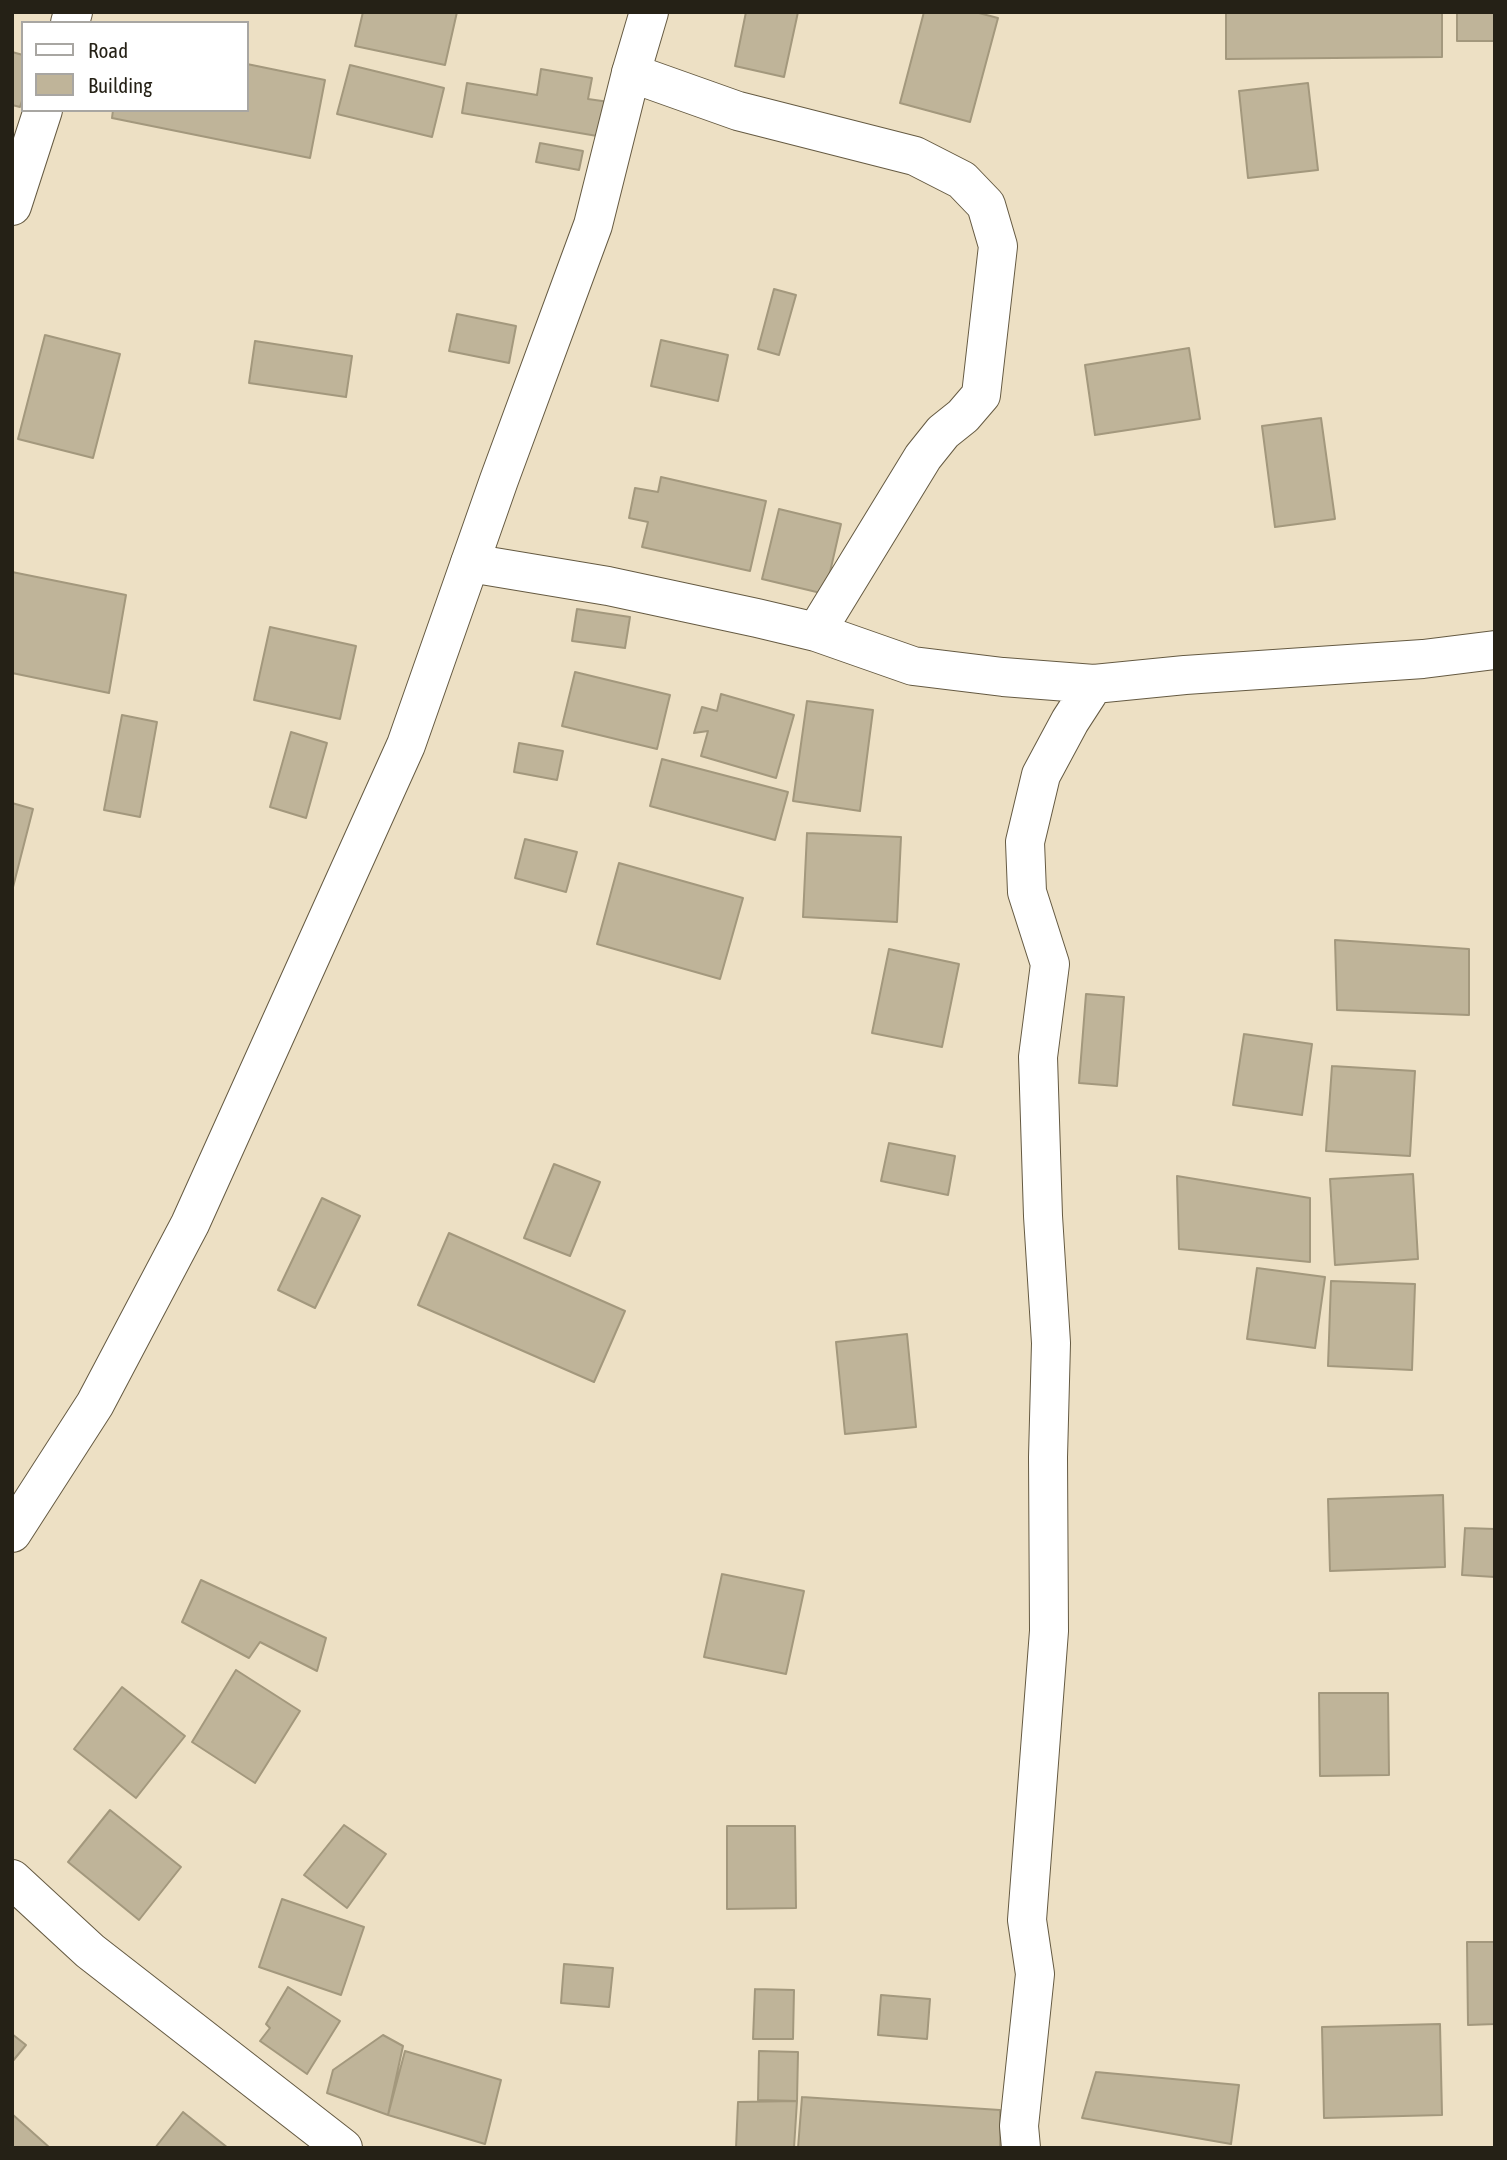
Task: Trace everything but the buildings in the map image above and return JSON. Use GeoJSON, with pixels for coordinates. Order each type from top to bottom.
{"type":"FeatureCollection","features":[{"type":"Feature","properties":{"kind":"street"},"geometry":{"type":"LineString","coordinates":[[12,1534],[95,1404],[190,1224],[406,746],[593,225],[649,12]]}},
{"type":"Feature","properties":{"kind":"street"},"geometry":{"type":"LineString","coordinates":[[631,73],[738,111],[915,156],[962,180],[986,205],[998,246],[981,395],[963,416],[943,432],[923,457],[816,632]]}},
{"type":"Feature","properties":{"kind":"street"},"geometry":{"type":"LineString","coordinates":[[12,206],[42,112]]}},
{"type":"Feature","properties":{"kind":"street"},"geometry":{"type":"LineString","coordinates":[[470,563],[608,586],[816,632],[913,666],[1003,677],[1094,684],[1423,659],[1495,650]]}},
{"type":"Feature","properties":{"kind":"street"},"geometry":{"type":"LineString","coordinates":[[1021,2148],[1019,2126],[1035,1974],[1027,1920],[1049,1631],[1048,1457],[1051,1343],[1043,1216],[1038,1057],[1049,964],[1027,892],[1025,842],[1041,775],[1070,721],[1094,684]]}},
{"type":"Feature","properties":{"kind":"street"},"geometry":{"type":"LineString","coordinates":[[12,1879],[90,1951],[343,2148]]}}]}
